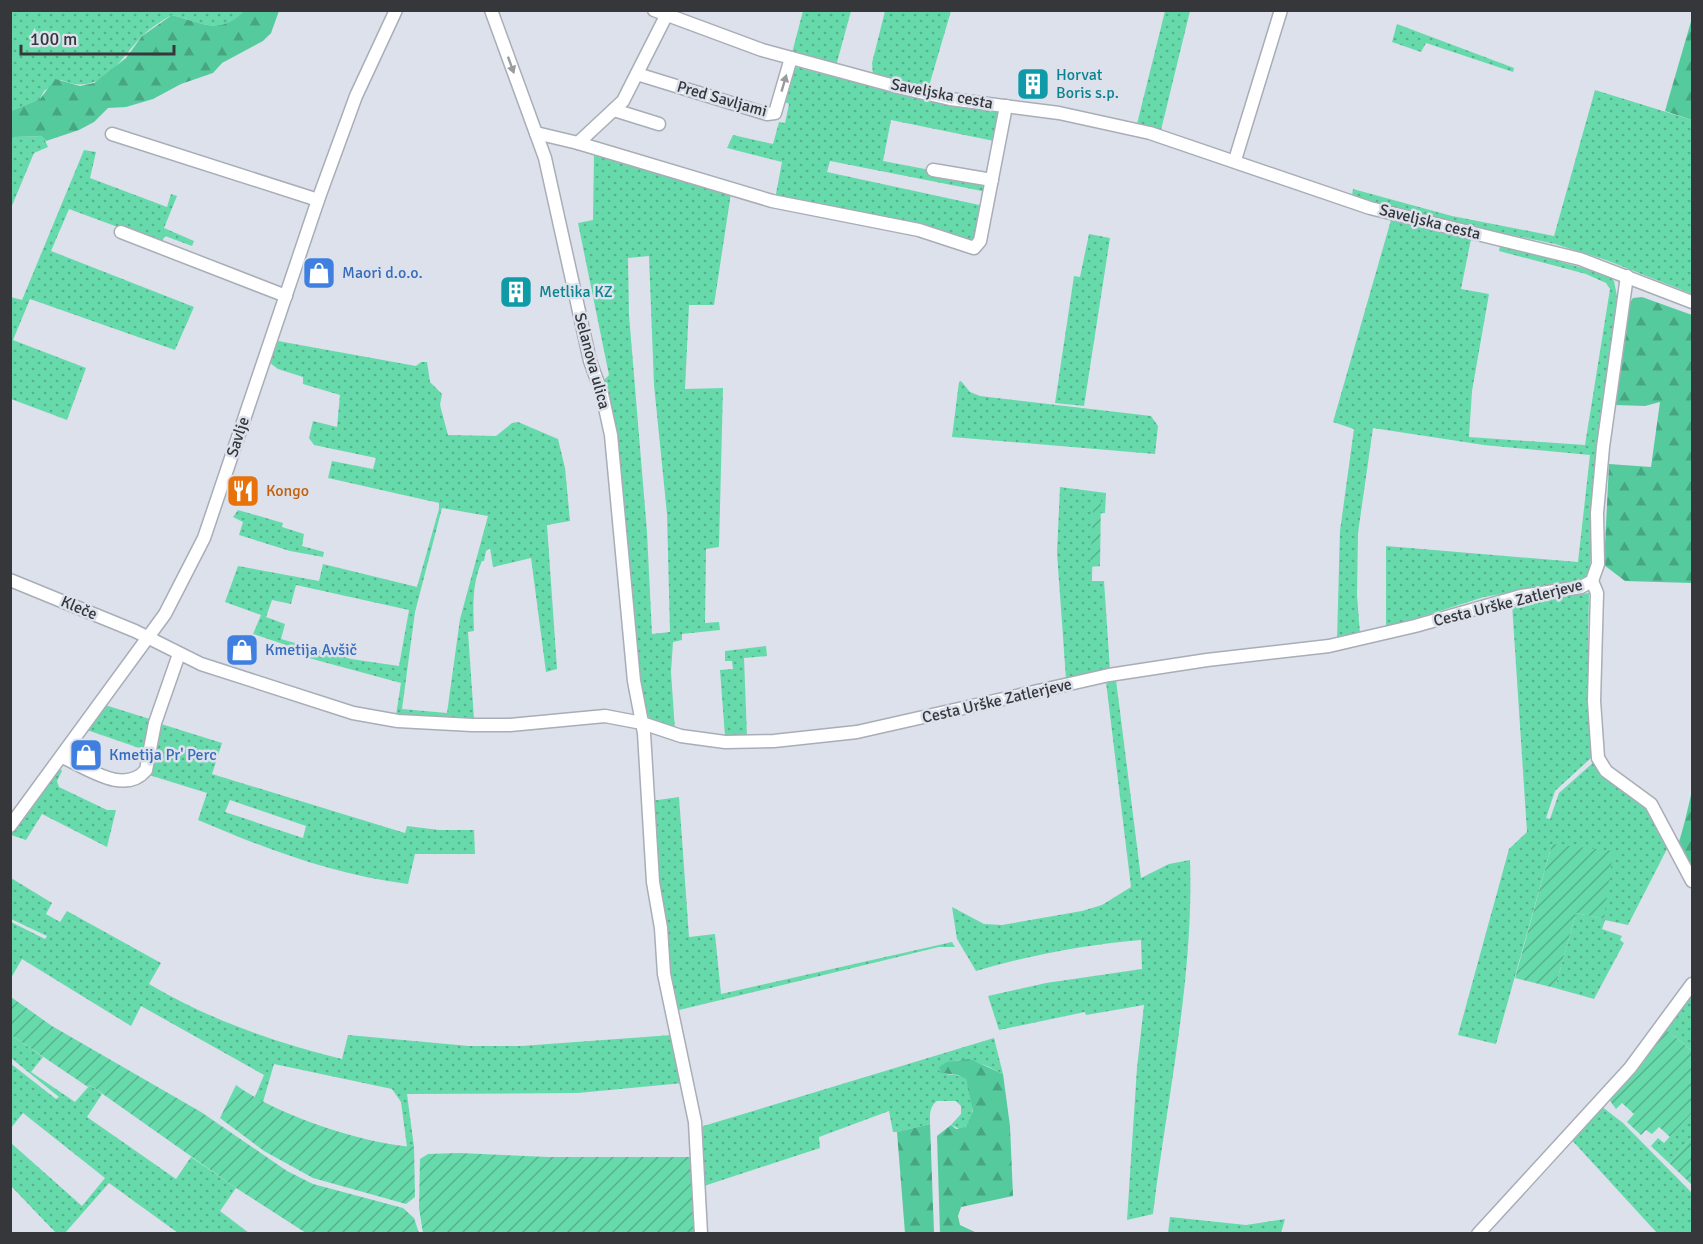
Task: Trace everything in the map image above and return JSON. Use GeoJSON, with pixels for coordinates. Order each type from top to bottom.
{"type":"FeatureCollection","features":[{"type":"Feature","properties":{"kind":"street","name":"Savlje"},"geometry":{"type":"LineString","coordinates":[[10,826],[176,596],[204,538],[318,200],[357,96],[396,10]]}},
{"type":"Feature","properties":{"kind":"street","name":"Selanova ulica"},"geometry":{"type":"LineString","coordinates":[[491,10],[537,133],[590,361],[602,394],[611,435],[634,681],[642,723],[653,882],[661,928],[664,974],[695,1122],[701,1233]]}},
{"type":"Feature","properties":{"kind":"street","name":"Saveljska cesta"},"geometry":{"type":"LineString","coordinates":[[654,10],[791,58],[923,93],[1111,123],[1235,160],[1370,208],[1551,250],[1627,276],[1692,302]]}},
{"type":"Feature","properties":{"kind":"street"},"geometry":{"type":"LineString","coordinates":[[1235,160],[1281,10]]}},
{"type":"Feature","properties":{"kind":"street"},"geometry":{"type":"LineString","coordinates":[[578,143],[614,111],[642,76],[666,16]]}},
{"type":"Feature","properties":{"kind":"street","name":"Pred Savljami"},"geometry":{"type":"LineString","coordinates":[[642,76],[767,114],[775,113],[791,58]]}},
{"type":"Feature","properties":{"kind":"street"},"geometry":{"type":"LineString","coordinates":[[537,133],[578,143],[763,199],[919,230],[974,248],[980,242],[1006,106]]}},
{"type":"Feature","properties":{"kind":"street"},"geometry":{"type":"LineString","coordinates":[[614,111],[659,124]]}},
{"type":"Feature","properties":{"kind":"street"},"geometry":{"type":"LineString","coordinates":[[112,134],[318,200]]}},
{"type":"Feature","properties":{"kind":"street"},"geometry":{"type":"LineString","coordinates":[[933,170],[992,180]]}},
{"type":"Feature","properties":{"kind":"street"},"geometry":{"type":"LineString","coordinates":[[121,232],[286,296]]}},
{"type":"Feature","properties":{"kind":"street"},"geometry":{"type":"LineString","coordinates":[[1592,581],[1598,564],[1597,513],[1607,411],[1627,276]]}},
{"type":"Feature","properties":{"kind":"street","name":"Kleče"},"geometry":{"type":"LineString","coordinates":[[10,580],[148,637]]}},
{"type":"Feature","properties":{"kind":"street","name":"Cesta Urške Zatlerjeve"},"geometry":{"type":"LineString","coordinates":[[148,637],[178,654],[322,704],[398,721],[510,725],[605,716],[642,723],[681,736],[724,742],[785,740],[857,732],[1109,675],[1207,660],[1329,646],[1415,626],[1512,598],[1581,587],[1592,581],[1597,593],[1594,701],[1598,758],[1606,771],[1643,797],[1658,814],[1692,881]]}},
{"type":"Feature","properties":{"kind":"street"},"geometry":{"type":"LineString","coordinates":[[62,757],[118,781],[131,782],[141,775],[146,770],[162,698],[178,654]]}},
{"type":"Feature","properties":{"kind":"street"},"geometry":{"type":"LineString","coordinates":[[1478,1233],[1630,1068],[1692,984]]}},
{"type":"Feature","properties":{"kind":"green space"},"geometry":{"type":"Polygon","coordinates":[[[245,10],[279,11],[271,33],[263,41],[222,63],[213,73],[181,84],[153,99],[126,107],[108,108],[94,122],[79,130],[46,141],[42,136],[14,137],[11,140],[11,111],[40,99],[55,79],[80,86],[94,83],[126,58],[142,36],[172,15],[202,24],[219,25],[228,23],[245,10]]]}},
{"type":"Feature","properties":{"kind":"green space"},"geometry":{"type":"Polygon","coordinates":[[[11,11],[245,11],[236,19],[219,25],[202,24],[172,15],[144,34],[116,66],[98,80],[87,84],[75,84],[61,80],[44,91],[40,99],[11,111],[11,11]]]}},
{"type":"Feature","properties":{"kind":"green space"},"geometry":{"type":"Polygon","coordinates":[[[803,11],[851,11],[836,66],[792,53],[803,11]]]}},
{"type":"Feature","properties":{"kind":"green space"},"geometry":{"type":"Polygon","coordinates":[[[885,11],[951,11],[929,86],[925,88],[873,76],[872,63],[885,11]]]}},
{"type":"Feature","properties":{"kind":"green space"},"geometry":{"type":"Polygon","coordinates":[[[1165,11],[1190,11],[1161,130],[1137,124],[1165,11]]]}},
{"type":"Feature","properties":{"kind":"green space"},"geometry":{"type":"Polygon","coordinates":[[[1692,18],[1692,120],[1665,111],[1692,18]]]}},
{"type":"Feature","properties":{"kind":"green space"},"geometry":{"type":"Polygon","coordinates":[[[1397,24],[1514,68],[1513,72],[1426,43],[1421,52],[1392,42],[1397,24]]]}},
{"type":"Feature","properties":{"kind":"green space"},"geometry":{"type":"Polygon","coordinates":[[[792,66],[933,102],[1000,112],[994,141],[891,120],[883,161],[988,181],[987,192],[830,161],[827,172],[984,206],[974,245],[775,199],[782,162],[727,148],[733,135],[773,144],[779,122],[785,123],[789,104],[785,102],[792,66]]]}},
{"type":"Feature","properties":{"kind":"green space"},"geometry":{"type":"Polygon","coordinates":[[[1595,90],[1692,120],[1692,294],[1606,260],[1555,244],[1453,223],[1352,196],[1353,189],[1452,216],[1554,236],[1595,90]]]}},
{"type":"Feature","properties":{"kind":"green space"},"geometry":{"type":"Polygon","coordinates":[[[43,136],[48,147],[34,153],[11,208],[11,140],[14,137],[43,136]]]}},
{"type":"Feature","properties":{"kind":"green space"},"geometry":{"type":"Polygon","coordinates":[[[84,150],[96,152],[90,178],[167,207],[171,194],[177,196],[164,228],[194,241],[192,246],[165,236],[161,243],[69,209],[51,251],[194,307],[175,350],[30,299],[13,340],[86,368],[67,420],[11,399],[11,297],[22,300],[84,150]]]}},
{"type":"Feature","properties":{"kind":"green space"},"geometry":{"type":"Polygon","coordinates":[[[594,151],[731,193],[714,305],[689,305],[685,389],[723,388],[719,547],[706,549],[705,623],[719,622],[720,630],[682,634],[682,640],[673,642],[671,672],[675,731],[649,718],[641,698],[619,452],[604,380],[609,375],[578,223],[593,220],[594,151]],[[649,256],[628,258],[629,315],[647,532],[652,634],[670,632],[667,514],[654,385],[649,256]]]}},
{"type":"Feature","properties":{"kind":"green space"},"geometry":{"type":"Polygon","coordinates":[[[1391,220],[1471,239],[1461,289],[1489,294],[1472,391],[1469,437],[1585,445],[1610,289],[1606,283],[1586,274],[1499,251],[1500,245],[1608,275],[1614,281],[1617,296],[1597,448],[1590,569],[1585,577],[1572,582],[1484,597],[1386,628],[1386,546],[1578,562],[1590,455],[1484,445],[1373,428],[1358,533],[1357,595],[1360,634],[1337,639],[1340,531],[1354,429],[1333,422],[1391,220]]]}},
{"type":"Feature","properties":{"kind":"green space"},"geometry":{"type":"Polygon","coordinates":[[[1089,234],[1110,238],[1084,406],[1055,403],[1074,276],[1080,277],[1089,234]]]}},
{"type":"Feature","properties":{"kind":"green space"},"geometry":{"type":"Polygon","coordinates":[[[1642,297],[1692,315],[1692,583],[1625,581],[1604,565],[1609,464],[1651,467],[1660,402],[1645,406],[1615,405],[1628,306],[1633,298],[1642,297]]]}},
{"type":"Feature","properties":{"kind":"green space"},"geometry":{"type":"Polygon","coordinates":[[[278,341],[416,366],[421,362],[427,362],[430,382],[442,394],[440,405],[448,435],[496,436],[512,423],[518,422],[558,439],[565,468],[570,521],[547,525],[557,669],[546,672],[531,558],[493,567],[490,548],[486,551],[476,578],[473,604],[474,631],[468,632],[474,719],[396,715],[401,683],[294,654],[295,648],[253,634],[261,615],[225,602],[238,566],[319,581],[323,564],[417,587],[439,509],[439,503],[328,478],[332,461],[373,469],[376,458],[314,445],[309,438],[313,421],[337,427],[340,395],[303,384],[303,377],[278,369],[270,363],[278,341]],[[442,508],[415,612],[402,709],[447,713],[460,619],[488,516],[442,508]],[[296,585],[291,604],[272,600],[266,617],[285,624],[281,639],[351,659],[399,666],[409,610],[296,585]]]}},
{"type":"Feature","properties":{"kind":"green space"},"geometry":{"type":"Polygon","coordinates":[[[961,381],[970,392],[980,396],[1151,416],[1158,426],[1155,454],[952,437],[959,382],[961,381]]]}},
{"type":"Feature","properties":{"kind":"green space"},"geometry":{"type":"Polygon","coordinates":[[[1060,487],[1106,493],[1105,513],[1093,514],[1092,581],[1104,581],[1110,670],[1066,679],[1057,553],[1060,487]]]}},
{"type":"Feature","properties":{"kind":"green space"},"geometry":{"type":"Polygon","coordinates":[[[1101,495],[1100,566],[1090,567],[1094,496],[1101,495]]]}},
{"type":"Feature","properties":{"kind":"green space"},"geometry":{"type":"Polygon","coordinates":[[[238,510],[283,523],[282,527],[304,534],[302,546],[324,552],[323,557],[290,551],[239,535],[243,522],[233,517],[238,510]]]}},
{"type":"Feature","properties":{"kind":"green space"},"geometry":{"type":"Polygon","coordinates":[[[1589,593],[1588,643],[1595,747],[1591,758],[1555,791],[1546,818],[1550,819],[1559,793],[1595,761],[1646,802],[1667,842],[1667,849],[1628,925],[1605,920],[1602,929],[1622,936],[1620,940],[1624,943],[1594,999],[1555,988],[1576,913],[1604,919],[1552,844],[1496,1044],[1458,1035],[1509,849],[1527,832],[1512,604],[1589,593]]]}},
{"type":"Feature","properties":{"kind":"green space"},"geometry":{"type":"Polygon","coordinates":[[[766,646],[767,656],[744,658],[747,736],[725,736],[720,670],[733,669],[732,661],[725,661],[725,651],[766,646]]]}},
{"type":"Feature","properties":{"kind":"green space"},"geometry":{"type":"Polygon","coordinates":[[[1116,680],[1141,878],[1169,864],[1190,860],[1190,905],[1184,993],[1153,1214],[1127,1220],[1137,1068],[1144,1005],[1086,1015],[1085,1012],[999,1030],[988,996],[1046,983],[1142,969],[1141,940],[1057,951],[976,971],[957,939],[952,907],[984,924],[1002,925],[1082,911],[1102,905],[1131,887],[1106,682],[1116,680]]]}},
{"type":"Feature","properties":{"kind":"green space"},"geometry":{"type":"Polygon","coordinates":[[[105,705],[153,720],[148,751],[87,730],[105,705]]]}},
{"type":"Feature","properties":{"kind":"green space"},"geometry":{"type":"Polygon","coordinates":[[[158,723],[222,743],[212,774],[405,833],[407,826],[439,830],[474,830],[475,854],[415,854],[408,884],[354,874],[275,851],[198,820],[207,793],[149,775],[158,723]],[[230,800],[225,812],[303,838],[306,826],[230,800]]]}},
{"type":"Feature","properties":{"kind":"green space"},"geometry":{"type":"Polygon","coordinates":[[[60,769],[62,771],[57,781],[59,787],[107,810],[116,810],[107,847],[42,814],[26,840],[11,835],[60,769]]]}},
{"type":"Feature","properties":{"kind":"green space"},"geometry":{"type":"Polygon","coordinates":[[[1692,790],[1692,877],[1676,849],[1692,790]]]}},
{"type":"Feature","properties":{"kind":"green space"},"geometry":{"type":"Polygon","coordinates":[[[679,797],[689,937],[715,934],[721,994],[952,942],[955,947],[939,947],[675,1011],[658,886],[651,801],[679,797]]]}},
{"type":"Feature","properties":{"kind":"green space"},"geometry":{"type":"Polygon","coordinates":[[[1552,844],[1613,851],[1604,919],[1576,913],[1555,988],[1515,978],[1552,844]]]}},
{"type":"Feature","properties":{"kind":"green space"},"geometry":{"type":"Polygon","coordinates":[[[11,878],[52,903],[46,914],[60,922],[67,911],[161,963],[149,984],[195,1009],[243,1029],[292,1045],[342,1059],[348,1035],[469,1046],[521,1046],[672,1035],[683,1083],[578,1093],[407,1094],[414,1147],[407,1147],[401,1102],[392,1089],[274,1064],[263,1102],[254,1099],[264,1075],[141,1006],[131,1026],[22,959],[11,978],[11,922],[45,939],[47,936],[11,919],[11,878]]]}},
{"type":"Feature","properties":{"kind":"green space"},"geometry":{"type":"Polygon","coordinates":[[[1692,988],[1692,1051],[1663,1027],[1692,988]]]}},
{"type":"Feature","properties":{"kind":"green space"},"geometry":{"type":"Polygon","coordinates":[[[11,997],[52,1026],[201,1112],[287,1171],[313,1184],[403,1208],[414,1218],[419,1233],[306,1233],[236,1188],[90,1085],[88,1087],[11,1035],[11,997]]]}},
{"type":"Feature","properties":{"kind":"green space"},"geometry":{"type":"Polygon","coordinates":[[[1663,1027],[1692,1051],[1692,1113],[1670,1137],[1659,1127],[1652,1134],[1646,1130],[1641,1135],[1627,1122],[1634,1114],[1622,1103],[1616,1109],[1608,1098],[1663,1027]]]}},
{"type":"Feature","properties":{"kind":"green space"},"geometry":{"type":"Polygon","coordinates":[[[11,1035],[43,1057],[31,1072],[75,1102],[90,1085],[102,1094],[87,1117],[176,1179],[191,1157],[236,1188],[220,1211],[249,1233],[178,1233],[109,1183],[65,1233],[56,1233],[11,1186],[11,1143],[82,1206],[105,1178],[23,1113],[11,1128],[10,1063],[56,1099],[59,1097],[11,1058],[11,1035]]]}},
{"type":"Feature","properties":{"kind":"green space"},"geometry":{"type":"Polygon","coordinates":[[[994,1038],[1003,1074],[979,1063],[963,1060],[947,1064],[939,1070],[945,1074],[966,1079],[973,1106],[971,1120],[962,1130],[951,1125],[961,1114],[961,1106],[956,1101],[937,1101],[931,1109],[930,1124],[897,1132],[893,1132],[889,1111],[819,1137],[820,1148],[704,1186],[700,1127],[994,1038]]]}},
{"type":"Feature","properties":{"kind":"green space"},"geometry":{"type":"Polygon","coordinates":[[[970,1059],[1003,1074],[1010,1126],[1013,1196],[961,1207],[958,1216],[960,1225],[977,1233],[940,1233],[937,1136],[951,1125],[956,1129],[966,1127],[973,1111],[966,1079],[958,1075],[941,1073],[939,1067],[947,1062],[970,1059]]]}},
{"type":"Feature","properties":{"kind":"green space"},"geometry":{"type":"Polygon","coordinates":[[[236,1085],[274,1107],[321,1126],[370,1140],[414,1147],[415,1197],[406,1204],[313,1178],[264,1151],[220,1118],[236,1085]]]}},
{"type":"Feature","properties":{"kind":"green space"},"geometry":{"type":"Polygon","coordinates":[[[1601,1106],[1623,1123],[1692,1193],[1692,1233],[1657,1233],[1569,1137],[1601,1106]]]}},
{"type":"Feature","properties":{"kind":"green space"},"geometry":{"type":"Polygon","coordinates":[[[1692,1113],[1692,1137],[1669,1163],[1651,1146],[1658,1138],[1664,1143],[1692,1113]]]}},
{"type":"Feature","properties":{"kind":"green space"},"geometry":{"type":"Polygon","coordinates":[[[930,1124],[934,1233],[905,1233],[897,1132],[930,1124]]]}},
{"type":"Feature","properties":{"kind":"green space"},"geometry":{"type":"Polygon","coordinates":[[[1692,1137],[1692,1185],[1669,1163],[1692,1137]]]}},
{"type":"Feature","properties":{"kind":"green space"},"geometry":{"type":"Polygon","coordinates":[[[428,1154],[548,1157],[696,1157],[698,1233],[423,1233],[419,1208],[420,1159],[428,1154]]]}},
{"type":"Feature","properties":{"kind":"green space"},"geometry":{"type":"Polygon","coordinates":[[[1170,1217],[1246,1225],[1285,1219],[1281,1233],[1168,1233],[1170,1217]]]}},
{"type":"Feature","properties":{"kind":"place","name":"Horvat Boris s.p."},"geometry":{"type":"Point","coordinates":[1033,84]}},
{"type":"Feature","properties":{"kind":"place","name":"Maori d.o.o."},"geometry":{"type":"Point","coordinates":[319,273]}},
{"type":"Feature","properties":{"kind":"place","name":"Metlika KZ"},"geometry":{"type":"Point","coordinates":[516,292]}},
{"type":"Feature","properties":{"kind":"place","name":"Kongo"},"geometry":{"type":"Point","coordinates":[243,491]}},
{"type":"Feature","properties":{"kind":"place","name":"Kmetija Avšič"},"geometry":{"type":"Point","coordinates":[242,650]}},
{"type":"Feature","properties":{"kind":"place","name":"Kmetija Pr' Perc"},"geometry":{"type":"Point","coordinates":[86,755]}}]}
